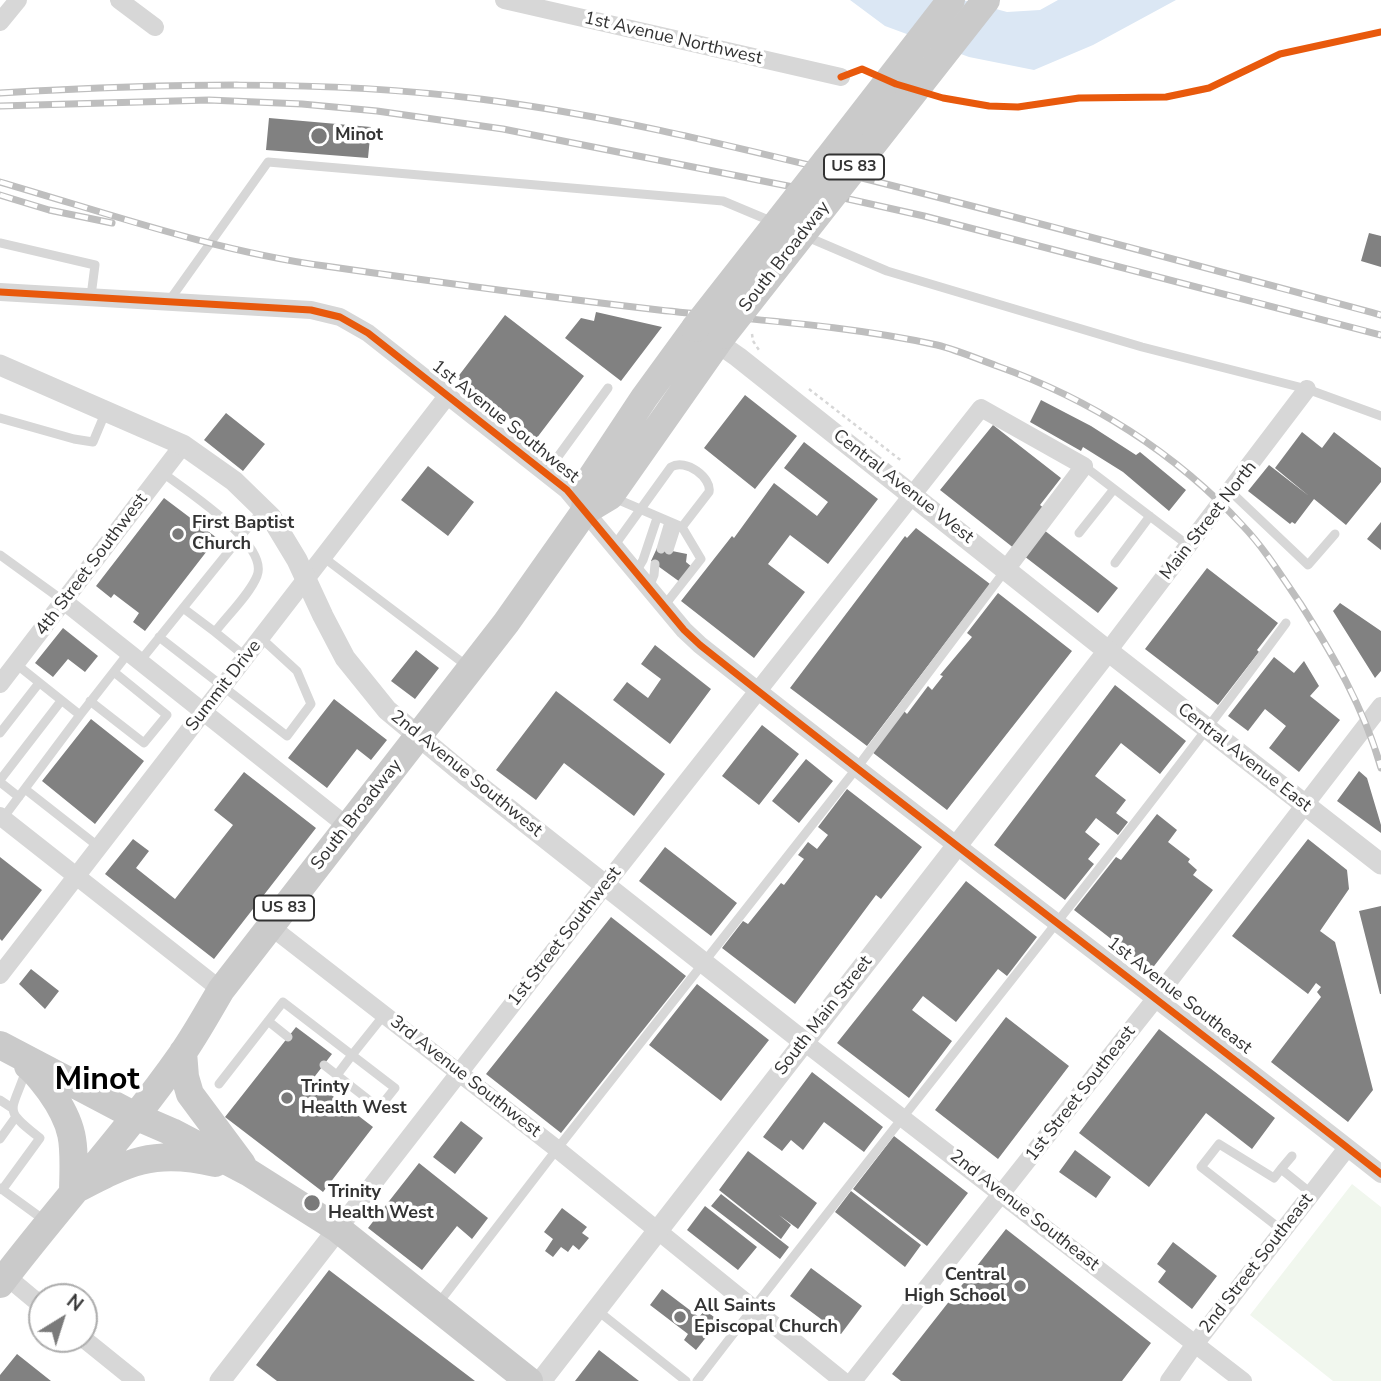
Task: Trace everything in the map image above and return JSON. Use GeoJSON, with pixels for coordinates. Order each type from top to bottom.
{"type":"FeatureCollection","features":[{"type":"Feature","properties":{"kind":"main road","name":"South Broadway"},"geometry":{"type":"LineString","coordinates":[[3,1280],[135,1116],[183,1052],[221,990],[523,600],[584,511],[610,496],[712,335],[951,0]]}},
{"type":"Feature","properties":{"kind":"main road","name":"South Broadway"},"geometry":{"type":"LineString","coordinates":[[584,511],[587,484],[644,398],[712,335],[986,0]]}},
{"type":"Feature","properties":{"kind":"main road"},"geometry":{"type":"LineString","coordinates":[[183,1052],[185,1077],[190,1094],[248,1171]]}},
{"type":"Feature","properties":{"kind":"main road"},"geometry":{"type":"LineString","coordinates":[[13,1054],[34,1071],[63,1109],[68,1120],[73,1134],[73,1191],[118,1167],[152,1157],[174,1156],[248,1171]]}},
{"type":"Feature","properties":{"kind":"main road"},"geometry":{"type":"LineString","coordinates":[[13,1054],[248,1171],[338,1229],[529,1381]]}},
{"type":"Feature","properties":{"kind":"street"},"geometry":{"type":"LineString","coordinates":[[0,22],[18,0]]}},
{"type":"Feature","properties":{"kind":"street"},"geometry":{"type":"LineString","coordinates":[[119,0],[155,27]]}},
{"type":"Feature","properties":{"kind":"street","name":"1st Avenue Northwest"},"geometry":{"type":"LineString","coordinates":[[505,0],[552,6],[841,77]]}},
{"type":"Feature","properties":{"kind":"street","name":"1st Avenue Southwest"},"geometry":{"type":"LineString","coordinates":[[0,292],[311,310],[340,317],[368,332],[568,490],[646,578],[684,630],[700,645],[957,845]]}},
{"type":"Feature","properties":{"kind":"street","name":"Central Avenue West"},"geometry":{"type":"LineString","coordinates":[[712,335],[911,495],[1007,568],[1108,652]]}},
{"type":"Feature","properties":{"kind":"street","name":"2nd Avenue Southwest"},"geometry":{"type":"LineString","coordinates":[[0,365],[183,444],[234,481],[263,508],[297,560],[345,658],[387,709],[804,1042]]}},
{"type":"Feature","properties":{"kind":"street","name":"Main Street North"},"geometry":{"type":"LineString","coordinates":[[1108,652],[1307,389]]}},
{"type":"Feature","properties":{"kind":"street","name":"Summit Drive"},"geometry":{"type":"LineString","coordinates":[[0,975],[447,395]]}},
{"type":"Feature","properties":{"kind":"street","name":"1st Street Southwest"},"geometry":{"type":"LineString","coordinates":[[220,1381],[605,885],[981,408],[1084,466]]}},
{"type":"Feature","properties":{"kind":"street","name":"4th Street Southwest"},"geometry":{"type":"LineString","coordinates":[[0,684],[183,444]]}},
{"type":"Feature","properties":{"kind":"street"},"geometry":{"type":"LineString","coordinates":[[1007,568],[1084,466]]}},
{"type":"Feature","properties":{"kind":"street"},"geometry":{"type":"LineString","coordinates":[[65,601],[348,826]]}},
{"type":"Feature","properties":{"kind":"street","name":"Central Avenue East"},"geometry":{"type":"LineString","coordinates":[[1108,652],[1381,864]]}},
{"type":"Feature","properties":{"kind":"street","name":"South Main Street"},"geometry":{"type":"LineString","coordinates":[[541,1381],[1108,652]]}},
{"type":"Feature","properties":{"kind":"street","name":"1st Street Southeast"},"geometry":{"type":"LineString","coordinates":[[853,1381],[1376,717]]}},
{"type":"Feature","properties":{"kind":"street"},"geometry":{"type":"LineString","coordinates":[[1,817],[221,990]]}},
{"type":"Feature","properties":{"kind":"street","name":"1st Avenue Southeast"},"geometry":{"type":"LineString","coordinates":[[957,845],[1381,1174]]}},
{"type":"Feature","properties":{"kind":"street","name":"3rd Avenue Southwest"},"geometry":{"type":"LineString","coordinates":[[270,926],[557,1149],[843,1381]]}},
{"type":"Feature","properties":{"kind":"street","name":"2nd Avenue Southeast"},"geometry":{"type":"LineString","coordinates":[[804,1042],[1243,1381]]}},
{"type":"Feature","properties":{"kind":"street","name":"2nd Street Southeast"},"geometry":{"type":"LineString","coordinates":[[1168,1381],[1347,1148]]}},
{"type":"Feature","properties":{"kind":"street"},"geometry":{"type":"LineString","coordinates":[[3,1280],[28,1297]]}},
{"type":"Feature","properties":{"kind":"street"},"geometry":{"type":"LineString","coordinates":[[98,1350],[136,1381]]}},
{"type":"Feature","properties":{"kind":"lane"},"geometry":{"type":"LineString","coordinates":[[169,301],[268,162],[723,201],[887,271],[1142,347],[1307,389],[1381,416]]}},
{"type":"Feature","properties":{"kind":"lane"},"geometry":{"type":"LineString","coordinates":[[0,245],[95,265],[91,296]]}},
{"type":"Feature","properties":{"kind":"lane"},"geometry":{"type":"LineString","coordinates":[[546,473],[608,388]]}},
{"type":"Feature","properties":{"kind":"lane"},"geometry":{"type":"LineString","coordinates":[[0,418],[93,442],[106,411]]}},
{"type":"Feature","properties":{"kind":"lane"},"geometry":{"type":"LineString","coordinates":[[614,545],[671,467],[677,463],[685,463],[709,481],[711,487],[676,525],[665,549]]}},
{"type":"Feature","properties":{"kind":"lane"},"geometry":{"type":"LineString","coordinates":[[1084,466],[1189,546]]}},
{"type":"Feature","properties":{"kind":"lane"},"geometry":{"type":"LineString","coordinates":[[163,473],[241,534],[258,561],[259,573],[215,632]]}},
{"type":"Feature","properties":{"kind":"lane"},"geometry":{"type":"LineString","coordinates":[[1079,533],[1114,489]]}},
{"type":"Feature","properties":{"kind":"lane"},"geometry":{"type":"LineString","coordinates":[[1231,492],[1308,565],[1335,534]]}},
{"type":"Feature","properties":{"kind":"lane"},"geometry":{"type":"LineString","coordinates":[[610,496],[676,525],[701,559],[664,606]]}},
{"type":"Feature","properties":{"kind":"lane"},"geometry":{"type":"LineString","coordinates":[[1,817],[114,672],[159,638],[263,508]]}},
{"type":"Feature","properties":{"kind":"lane"},"geometry":{"type":"LineString","coordinates":[[1115,563],[1150,516]]}},
{"type":"Feature","properties":{"kind":"lane"},"geometry":{"type":"LineString","coordinates":[[646,578],[643,560],[657,518]]}},
{"type":"Feature","properties":{"kind":"lane"},"geometry":{"type":"LineString","coordinates":[[0,555],[65,601]]}},
{"type":"Feature","properties":{"kind":"lane"},"geometry":{"type":"LineString","coordinates":[[323,557],[470,669]]}},
{"type":"Feature","properties":{"kind":"lane"},"geometry":{"type":"LineString","coordinates":[[646,578],[659,566]]}},
{"type":"Feature","properties":{"kind":"lane"},"geometry":{"type":"LineString","coordinates":[[436,1306],[856,769],[1007,568]]}},
{"type":"Feature","properties":{"kind":"lane"},"geometry":{"type":"LineString","coordinates":[[183,608],[247,657]]}},
{"type":"Feature","properties":{"kind":"lane"},"geometry":{"type":"LineString","coordinates":[[697,1381],[1208,730],[1286,623]]}},
{"type":"Feature","properties":{"kind":"lane"},"geometry":{"type":"LineString","coordinates":[[159,638],[286,737],[311,704],[296,671],[261,638]]}},
{"type":"Feature","properties":{"kind":"lane"},"geometry":{"type":"LineString","coordinates":[[16,664],[80,715]]}},
{"type":"Feature","properties":{"kind":"lane"},"geometry":{"type":"LineString","coordinates":[[90,701],[144,743],[167,715],[114,672]]}},
{"type":"Feature","properties":{"kind":"lane"},"geometry":{"type":"LineString","coordinates":[[0,733],[39,683]]}},
{"type":"Feature","properties":{"kind":"lane"},"geometry":{"type":"LineString","coordinates":[[61,701],[0,781],[22,793],[99,847]]}},
{"type":"Feature","properties":{"kind":"lane"},"geometry":{"type":"LineString","coordinates":[[219,1084],[283,1002],[395,1088],[379,1108],[324,1065]]}},
{"type":"Feature","properties":{"kind":"lane"},"geometry":{"type":"LineString","coordinates":[[337,1075],[384,1015]]}},
{"type":"Feature","properties":{"kind":"lane"},"geometry":{"type":"LineString","coordinates":[[268,1021],[288,1037]]}},
{"type":"Feature","properties":{"kind":"lane"},"geometry":{"type":"LineString","coordinates":[[13,1054],[12,1108],[15,1118],[40,1139],[1,1189],[47,1222]]}},
{"type":"Feature","properties":{"kind":"lane"},"geometry":{"type":"LineString","coordinates":[[0,1100],[12,1108]]}},
{"type":"Feature","properties":{"kind":"lane"},"geometry":{"type":"LineString","coordinates":[[0,1139],[15,1118]]}},
{"type":"Feature","properties":{"kind":"lane"},"geometry":{"type":"LineString","coordinates":[[1283,1231],[1201,1167],[1219,1144],[1274,1178],[1292,1156]]}},
{"type":"Feature","properties":{"kind":"lane"},"geometry":{"type":"LineString","coordinates":[[1281,1169],[1312,1194]]}},
{"type":"Feature","properties":{"kind":"lane"},"geometry":{"type":"LineString","coordinates":[[596,1310],[686,1381]]}},
{"type":"Feature","properties":{"kind":"path"},"geometry":{"type":"LineString","coordinates":[[753,341],[766,355]]}},
{"type":"Feature","properties":{"kind":"path"},"geometry":{"type":"LineString","coordinates":[[805,386],[903,462]]}},
{"type":"Feature","properties":{"kind":"shaded area"},"geometry":{"type":"Polygon","coordinates":[[[850,0],[963,0],[1007,12],[1040,10],[1058,0],[1176,0],[1093,45],[1034,70],[969,57],[885,26],[850,0]]]}},
{"type":"Feature","properties":{"kind":"shaded area"},"geometry":{"type":"Polygon","coordinates":[[[1352,1184],[1381,1207],[1381,1381],[1333,1381],[1250,1315],[1352,1184]]]}},
{"type":"Feature","properties":{"kind":"building"},"geometry":{"type":"Polygon","coordinates":[[[269,118],[371,127],[368,158],[266,150],[269,118]]]}},
{"type":"Feature","properties":{"kind":"building"},"geometry":{"type":"Polygon","coordinates":[[[1369,233],[1381,236],[1381,267],[1361,261],[1369,233]]]}},
{"type":"Feature","properties":{"kind":"building"},"geometry":{"type":"Polygon","coordinates":[[[596,312],[662,327],[621,381],[565,338],[581,318],[594,321],[596,312]]]}},
{"type":"Feature","properties":{"kind":"building"},"geometry":{"type":"Polygon","coordinates":[[[505,315],[584,376],[536,439],[457,378],[505,315]]]}},
{"type":"Feature","properties":{"kind":"building"},"geometry":{"type":"Polygon","coordinates":[[[745,395],[797,436],[755,489],[704,448],[745,395]]]}},
{"type":"Feature","properties":{"kind":"building"},"geometry":{"type":"Polygon","coordinates":[[[1041,400],[1091,426],[1136,455],[1140,452],[1186,490],[1169,511],[1123,472],[1083,447],[1081,451],[1030,422],[1041,400]]]}},
{"type":"Feature","properties":{"kind":"building"},"geometry":{"type":"Polygon","coordinates":[[[226,413],[265,444],[243,471],[204,440],[226,413]]]}},
{"type":"Feature","properties":{"kind":"building"},"geometry":{"type":"Polygon","coordinates":[[[993,425],[1061,478],[1040,505],[1046,510],[1015,549],[940,490],[993,425]]]}},
{"type":"Feature","properties":{"kind":"building"},"geometry":{"type":"Polygon","coordinates":[[[1302,432],[1322,448],[1334,432],[1381,468],[1381,482],[1346,525],[1314,499],[1295,524],[1290,524],[1248,491],[1269,465],[1309,496],[1275,468],[1302,432]]]}},
{"type":"Feature","properties":{"kind":"building"},"geometry":{"type":"Polygon","coordinates":[[[804,442],[878,499],[828,564],[790,535],[768,564],[805,592],[754,658],[681,601],[732,536],[734,538],[774,483],[817,516],[828,502],[784,468],[804,442]]]}},
{"type":"Feature","properties":{"kind":"building"},"geometry":{"type":"Polygon","coordinates":[[[428,466],[474,502],[448,536],[401,500],[428,466]]]}},
{"type":"Feature","properties":{"kind":"building"},"geometry":{"type":"Polygon","coordinates":[[[164,498],[217,538],[145,631],[133,622],[139,613],[114,594],[111,598],[96,586],[164,498]]]}},
{"type":"Feature","properties":{"kind":"building"},"geometry":{"type":"Polygon","coordinates":[[[1381,522],[1381,550],[1367,539],[1381,522]]]}},
{"type":"Feature","properties":{"kind":"building"},"geometry":{"type":"Polygon","coordinates":[[[916,528],[990,584],[867,746],[790,688],[905,536],[907,538],[916,528]]]}},
{"type":"Feature","properties":{"kind":"building"},"geometry":{"type":"Polygon","coordinates":[[[1044,530],[1118,588],[1098,613],[1024,556],[1044,530]]]}},
{"type":"Feature","properties":{"kind":"building"},"geometry":{"type":"Polygon","coordinates":[[[657,548],[687,554],[686,562],[692,567],[680,582],[651,561],[657,548]]]}},
{"type":"Feature","properties":{"kind":"building"},"geometry":{"type":"Polygon","coordinates":[[[1207,568],[1278,623],[1218,705],[1145,649],[1207,568]]]}},
{"type":"Feature","properties":{"kind":"building"},"geometry":{"type":"Polygon","coordinates":[[[998,593],[1072,651],[947,810],[872,752],[904,711],[907,714],[928,686],[932,690],[943,676],[940,675],[972,637],[967,633],[998,593]]]}},
{"type":"Feature","properties":{"kind":"building"},"geometry":{"type":"Polygon","coordinates":[[[1340,603],[1381,631],[1381,671],[1375,678],[1333,611],[1340,603]]]}},
{"type":"Feature","properties":{"kind":"building"},"geometry":{"type":"Polygon","coordinates":[[[63,628],[98,656],[85,672],[68,659],[53,677],[35,663],[63,628]]]}},
{"type":"Feature","properties":{"kind":"building"},"geometry":{"type":"Polygon","coordinates":[[[655,645],[711,689],[670,744],[613,700],[627,682],[648,698],[661,679],[641,664],[655,645]]]}},
{"type":"Feature","properties":{"kind":"building"},"geometry":{"type":"Polygon","coordinates":[[[416,650],[439,668],[415,699],[391,681],[416,650]]]}},
{"type":"Feature","properties":{"kind":"building"},"geometry":{"type":"Polygon","coordinates":[[[1274,657],[1294,673],[1304,661],[1319,686],[1310,696],[1340,720],[1299,772],[1269,748],[1286,726],[1265,709],[1248,731],[1228,716],[1274,657]]]}},
{"type":"Feature","properties":{"kind":"building"},"geometry":{"type":"Polygon","coordinates":[[[1115,685],[1186,741],[1160,774],[1121,743],[1095,776],[1126,800],[1116,813],[1128,822],[1118,835],[1096,818],[1085,832],[1100,844],[1088,859],[1094,864],[1065,900],[994,845],[1115,685]]]}},
{"type":"Feature","properties":{"kind":"building"},"geometry":{"type":"Polygon","coordinates":[[[556,691],[665,774],[634,816],[564,763],[536,800],[496,770],[556,691]]]}},
{"type":"Feature","properties":{"kind":"building"},"geometry":{"type":"Polygon","coordinates":[[[334,699],[387,740],[371,760],[357,749],[327,788],[288,758],[334,699]]]}},
{"type":"Feature","properties":{"kind":"building"},"geometry":{"type":"Polygon","coordinates":[[[91,719],[144,761],[95,824],[42,781],[91,719]]]}},
{"type":"Feature","properties":{"kind":"building"},"geometry":{"type":"Polygon","coordinates":[[[762,725],[799,754],[759,805],[722,776],[762,725]]]}},
{"type":"Feature","properties":{"kind":"building"},"geometry":{"type":"Polygon","coordinates":[[[806,759],[833,781],[799,823],[772,801],[806,759]]]}},
{"type":"Feature","properties":{"kind":"building"},"geometry":{"type":"Polygon","coordinates":[[[1359,771],[1367,778],[1381,833],[1337,801],[1359,771]]]}},
{"type":"Feature","properties":{"kind":"building"},"geometry":{"type":"Polygon","coordinates":[[[244,772],[316,828],[214,959],[105,874],[133,839],[149,851],[136,868],[175,899],[233,825],[214,810],[244,772]]]}},
{"type":"Feature","properties":{"kind":"building"},"geometry":{"type":"Polygon","coordinates":[[[847,789],[922,847],[881,899],[876,895],[795,1004],[722,948],[743,921],[748,924],[781,883],[784,885],[804,859],[798,855],[808,842],[817,849],[828,835],[818,827],[847,789]]]}},
{"type":"Feature","properties":{"kind":"building"},"geometry":{"type":"Polygon","coordinates":[[[1157,814],[1177,830],[1168,842],[1190,859],[1188,862],[1197,870],[1193,875],[1213,890],[1151,970],[1074,910],[1116,857],[1121,860],[1157,814]]]}},
{"type":"Feature","properties":{"kind":"building"},"geometry":{"type":"Polygon","coordinates":[[[1308,839],[1347,870],[1349,889],[1320,931],[1335,942],[1373,1090],[1348,1122],[1271,1062],[1321,997],[1317,992],[1321,987],[1316,983],[1308,994],[1232,936],[1308,839]]]}},
{"type":"Feature","properties":{"kind":"building"},"geometry":{"type":"Polygon","coordinates":[[[665,847],[737,903],[711,936],[639,881],[665,847]]]}},
{"type":"Feature","properties":{"kind":"building"},"geometry":{"type":"Polygon","coordinates":[[[0,857],[42,890],[2,941],[0,939],[0,857]]]}},
{"type":"Feature","properties":{"kind":"building"},"geometry":{"type":"Polygon","coordinates":[[[966,881],[1037,937],[1007,976],[998,969],[956,1022],[923,996],[912,1010],[952,1041],[909,1098],[837,1043],[966,881]]]}},
{"type":"Feature","properties":{"kind":"building"},"geometry":{"type":"Polygon","coordinates":[[[1381,906],[1381,994],[1380,994],[1359,911],[1381,906]]]}},
{"type":"Feature","properties":{"kind":"building"},"geometry":{"type":"Polygon","coordinates":[[[611,917],[686,976],[561,1133],[486,1074],[611,917]]]}},
{"type":"Feature","properties":{"kind":"building"},"geometry":{"type":"Polygon","coordinates":[[[31,969],[59,991],[45,1009],[19,984],[31,969]]]}},
{"type":"Feature","properties":{"kind":"building"},"geometry":{"type":"Polygon","coordinates":[[[697,984],[769,1040],[721,1101],[649,1045],[697,984]]]}},
{"type":"Feature","properties":{"kind":"building"},"geometry":{"type":"Polygon","coordinates":[[[1006,1017],[1069,1066],[998,1159],[935,1110],[1006,1017]]]}},
{"type":"Feature","properties":{"kind":"building","name":"Trinty Health West"},"geometry":{"type":"Polygon","coordinates":[[[296,1027],[332,1054],[312,1080],[373,1127],[323,1192],[225,1117],[296,1027]]]}},
{"type":"Feature","properties":{"kind":"building"},"geometry":{"type":"Polygon","coordinates":[[[1159,1029],[1275,1118],[1252,1149],[1206,1113],[1149,1187],[1079,1133],[1159,1029]]]}},
{"type":"Feature","properties":{"kind":"building"},"geometry":{"type":"Polygon","coordinates":[[[812,1072],[883,1127],[864,1152],[824,1122],[803,1150],[791,1140],[782,1151],[763,1137],[812,1072]]]}},
{"type":"Feature","properties":{"kind":"building"},"geometry":{"type":"Polygon","coordinates":[[[461,1121],[483,1138],[455,1174],[433,1157],[461,1121]]]}},
{"type":"Feature","properties":{"kind":"building"},"geometry":{"type":"Polygon","coordinates":[[[894,1136],[968,1193],[927,1246],[853,1189],[894,1136]]]}},
{"type":"Feature","properties":{"kind":"building"},"geometry":{"type":"Polygon","coordinates":[[[1075,1150],[1111,1177],[1096,1198],[1059,1172],[1075,1150]]]}},
{"type":"Feature","properties":{"kind":"building"},"geometry":{"type":"Polygon","coordinates":[[[748,1151],[817,1203],[798,1229],[779,1215],[791,1225],[781,1239],[719,1190],[748,1151]]]}},
{"type":"Feature","properties":{"kind":"building"},"geometry":{"type":"Polygon","coordinates":[[[419,1163],[488,1218],[472,1239],[457,1226],[422,1270],[368,1228],[419,1163]]]}},
{"type":"Feature","properties":{"kind":"building"},"geometry":{"type":"Polygon","coordinates":[[[851,1191],[921,1245],[905,1267],[835,1212],[851,1191]]]}},
{"type":"Feature","properties":{"kind":"building"},"geometry":{"type":"Polygon","coordinates":[[[721,1194],[789,1247],[780,1259],[711,1206],[721,1194]]]}},
{"type":"Feature","properties":{"kind":"building"},"geometry":{"type":"Polygon","coordinates":[[[705,1206],[757,1247],[738,1270],[687,1230],[705,1206]]]}},
{"type":"Feature","properties":{"kind":"building"},"geometry":{"type":"Polygon","coordinates":[[[562,1208],[587,1227],[582,1233],[589,1238],[579,1250],[573,1245],[568,1252],[561,1247],[553,1257],[545,1251],[553,1239],[544,1232],[562,1208]]]}},
{"type":"Feature","properties":{"kind":"building","name":"Central High School"},"geometry":{"type":"Polygon","coordinates":[[[1006,1229],[1151,1343],[1122,1381],[901,1381],[892,1374],[1006,1229]]]}},
{"type":"Feature","properties":{"kind":"building"},"geometry":{"type":"Polygon","coordinates":[[[1173,1242],[1217,1276],[1192,1309],[1158,1282],[1166,1271],[1157,1264],[1173,1242]]]}},
{"type":"Feature","properties":{"kind":"building"},"geometry":{"type":"Polygon","coordinates":[[[811,1268],[862,1306],[841,1334],[790,1296],[811,1268]]]}},
{"type":"Feature","properties":{"kind":"building"},"geometry":{"type":"Polygon","coordinates":[[[329,1270],[475,1381],[277,1381],[256,1365],[329,1270]]]}},
{"type":"Feature","properties":{"kind":"building"},"geometry":{"type":"Polygon","coordinates":[[[662,1289],[699,1317],[705,1310],[719,1321],[696,1350],[684,1340],[688,1334],[650,1305],[662,1289]]]}},
{"type":"Feature","properties":{"kind":"building"},"geometry":{"type":"Polygon","coordinates":[[[599,1350],[639,1381],[575,1381],[599,1350]]]}},
{"type":"Feature","properties":{"kind":"building"},"geometry":{"type":"Polygon","coordinates":[[[17,1354],[51,1381],[0,1381],[0,1375],[17,1354]]]}},
{"type":"Feature","properties":{"kind":"railway"},"geometry":{"type":"LineString","coordinates":[[0,93],[120,87],[300,86],[420,93],[527,106],[668,132],[854,176],[1381,315]]}},
{"type":"Feature","properties":{"kind":"railway"},"geometry":{"type":"LineString","coordinates":[[0,106],[209,100],[302,104],[377,111],[503,129],[924,216],[1381,335]]}},
{"type":"Feature","properties":{"kind":"railway"},"geometry":{"type":"LineString","coordinates":[[0,182],[161,230],[284,259],[576,300],[868,332],[945,347],[1032,379],[1098,412],[1160,452],[1217,500],[1251,535],[1300,603],[1336,662],[1366,724],[1381,768]]}},
{"type":"Feature","properties":{"kind":"railway"},"geometry":{"type":"LineString","coordinates":[[0,195],[49,210],[112,223]]}},
{"type":"Feature","properties":{"kind":"cycle path"},"geometry":{"type":"LineString","coordinates":[[841,77],[862,69],[896,84],[943,98],[989,106],[1018,107],[1079,98],[1166,97],[1209,88],[1280,54],[1381,32]]}},
{"type":"Feature","properties":{"kind":"cycle path"},"geometry":{"type":"LineString","coordinates":[[0,292],[311,310],[340,317],[368,333],[567,490],[684,630],[700,645],[1381,1174]]}},
{"type":"Feature","properties":{"kind":"place","name":"Minot"},"geometry":{"type":"Point","coordinates":[319,136]}},
{"type":"Feature","properties":{"kind":"place","name":"First Baptist Church"},"geometry":{"type":"Point","coordinates":[178,534]}},
{"type":"Feature","properties":{"kind":"place","name":"Trinty Health West"},"geometry":{"type":"Point","coordinates":[287,1098]}},
{"type":"Feature","properties":{"kind":"place","name":"Trinity Health West"},"geometry":{"type":"Point","coordinates":[312,1203]}},
{"type":"Feature","properties":{"kind":"place","name":"Central High School"},"geometry":{"type":"Point","coordinates":[1020,1286]}},
{"type":"Feature","properties":{"kind":"place","name":"All Saints Episcopal Church"},"geometry":{"type":"Point","coordinates":[680,1317]}},
{"type":"Feature","properties":{"kind":"district","name":"Minot"},"geometry":{"type":"Point","coordinates":[97,1081]}}]}
